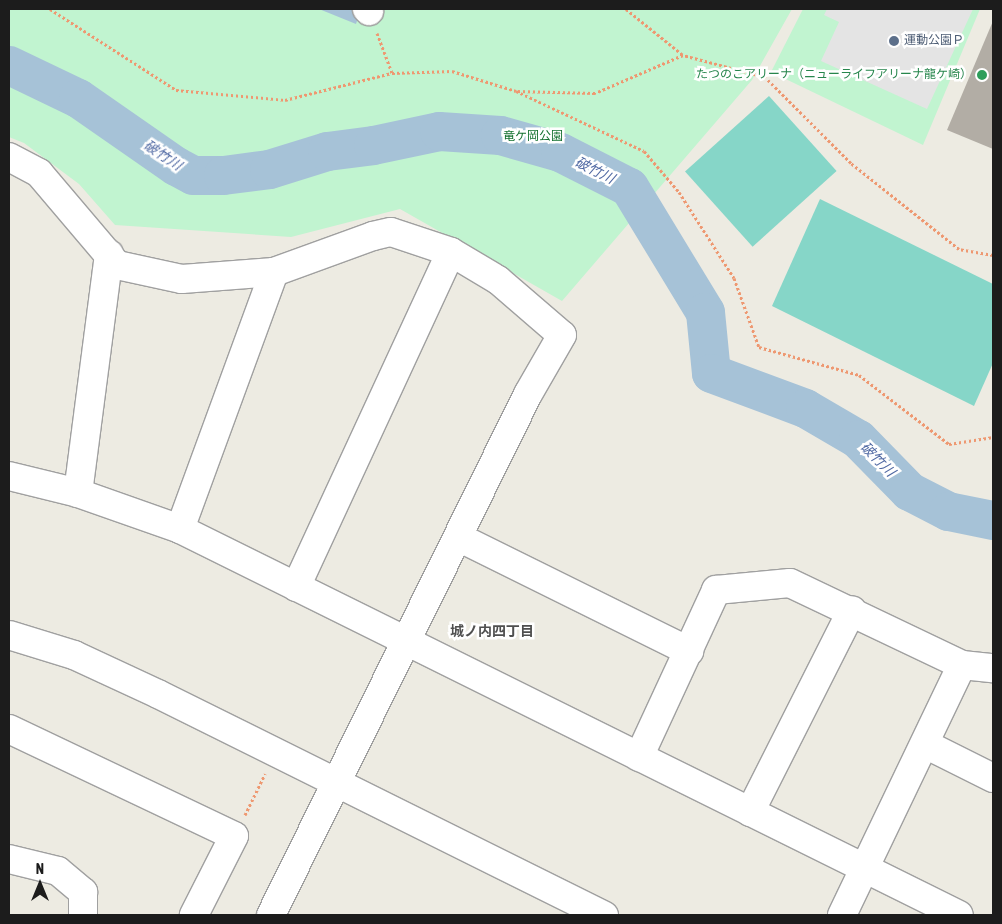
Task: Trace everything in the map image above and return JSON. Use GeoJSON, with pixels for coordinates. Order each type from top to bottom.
{"type":"FeatureCollection","features":[{"type":"Feature","properties":{"kind":"street"},"geometry":{"type":"LineString","coordinates":[[9,157],[39,172],[117,265],[182,279],[274,272],[373,236],[391,232],[451,252],[498,280],[562,335],[528,394],[271,915]]}},
{"type":"Feature","properties":{"kind":"street"},"geometry":{"type":"LineString","coordinates":[[296,587],[451,252]]}},
{"type":"Feature","properties":{"kind":"street"},"geometry":{"type":"LineString","coordinates":[[78,493],[109,254]]}},
{"type":"Feature","properties":{"kind":"street"},"geometry":{"type":"LineString","coordinates":[[180,530],[274,272]]}},
{"type":"Feature","properties":{"kind":"street"},"geometry":{"type":"LineString","coordinates":[[9,476],[78,493],[180,530],[959,915]]}},
{"type":"Feature","properties":{"kind":"street"},"geometry":{"type":"LineString","coordinates":[[458,537],[689,650]]}},
{"type":"Feature","properties":{"kind":"street"},"geometry":{"type":"LineString","coordinates":[[639,757],[716,590],[790,582],[852,610],[962,665],[993,668]]}},
{"type":"Feature","properties":{"kind":"street"},"geometry":{"type":"LineString","coordinates":[[750,812],[852,610]]}},
{"type":"Feature","properties":{"kind":"street"},"geometry":{"type":"LineString","coordinates":[[9,635],[74,655],[336,781],[604,915]]}},
{"type":"Feature","properties":{"kind":"street"},"geometry":{"type":"LineString","coordinates":[[842,915],[962,665]]}},
{"type":"Feature","properties":{"kind":"street"},"geometry":{"type":"LineString","coordinates":[[9,729],[234,836],[194,915]]}},
{"type":"Feature","properties":{"kind":"street"},"geometry":{"type":"LineString","coordinates":[[925,744],[993,778]]}},
{"type":"Feature","properties":{"kind":"street"},"geometry":{"type":"LineString","coordinates":[[9,859],[58,871],[82,892],[83,915]]}},
{"type":"Feature","properties":{"kind":"path"},"geometry":{"type":"LineString","coordinates":[[50,9],[176,90],[285,100],[392,73],[452,71],[516,91],[644,151],[679,192],[734,278],[759,347],[859,374],[949,444],[993,437]]}},
{"type":"Feature","properties":{"kind":"path"},"geometry":{"type":"LineString","coordinates":[[626,9],[683,55],[764,77],[851,163],[959,249],[993,255]]}},
{"type":"Feature","properties":{"kind":"path"},"geometry":{"type":"LineString","coordinates":[[368,10],[392,73]]}},
{"type":"Feature","properties":{"kind":"path"},"geometry":{"type":"LineString","coordinates":[[516,91],[595,93],[683,55]]}},
{"type":"Feature","properties":{"kind":"path"},"geometry":{"type":"LineString","coordinates":[[234,836],[276,753]]}},
{"type":"Feature","properties":{"kind":"green space","name":"竜ケ岡公園"},"geometry":{"type":"Polygon","coordinates":[[[9,9],[792,9],[752,80],[562,301],[400,209],[291,237],[115,225],[79,184],[24,143],[9,137],[9,9]]]}},
{"type":"Feature","properties":{"kind":"green space"},"geometry":{"type":"Polygon","coordinates":[[[803,9],[980,9],[923,145],[771,72],[803,9]]]}},
{"type":"Feature","properties":{"kind":"shaded area"},"geometry":{"type":"Polygon","coordinates":[[[319,9],[351,9],[360,12],[356,24],[319,9]]]}},
{"type":"Feature","properties":{"kind":"shaded area","name":"運動公園Ｐ"},"geometry":{"type":"Polygon","coordinates":[[[827,9],[973,9],[927,109],[821,61],[839,22],[824,15],[827,9]]]}},
{"type":"Feature","properties":{"kind":"shaded area"},"geometry":{"type":"Polygon","coordinates":[[[769,96],[837,171],[753,247],[685,172],[769,96]]]}},
{"type":"Feature","properties":{"kind":"shaded area"},"geometry":{"type":"Polygon","coordinates":[[[820,199],[993,284],[993,363],[974,406],[772,306],[820,199]]]}},
{"type":"Feature","properties":{"kind":"building","name":"たつのこアリーナ（ニューライフアリーナ龍ケ崎）"},"geometry":{"type":"Polygon","coordinates":[[[993,21],[993,149],[947,130],[993,21]]]}},
{"type":"Feature","properties":{"kind":"waterway","name":"破竹川"},"geometry":{"type":"LineString","coordinates":[[9,65],[78,98],[176,166],[193,175],[223,175],[269,169],[327,151],[373,145],[439,131],[500,135],[560,152],[629,187],[705,312],[711,373],[805,408],[858,439],[909,491],[948,511],[993,520]]}},
{"type":"Feature","properties":{"kind":"place","name":"運動公園Ｐ"},"geometry":{"type":"Point","coordinates":[894,41]}},
{"type":"Feature","properties":{"kind":"place","name":"たつのこアリーナ（ニューライフアリーナ龍ケ崎）"},"geometry":{"type":"Point","coordinates":[982,75]}},
{"type":"Feature","properties":{"kind":"district","name":"城ノ内四丁目"},"geometry":{"type":"Point","coordinates":[492,631]}}]}
